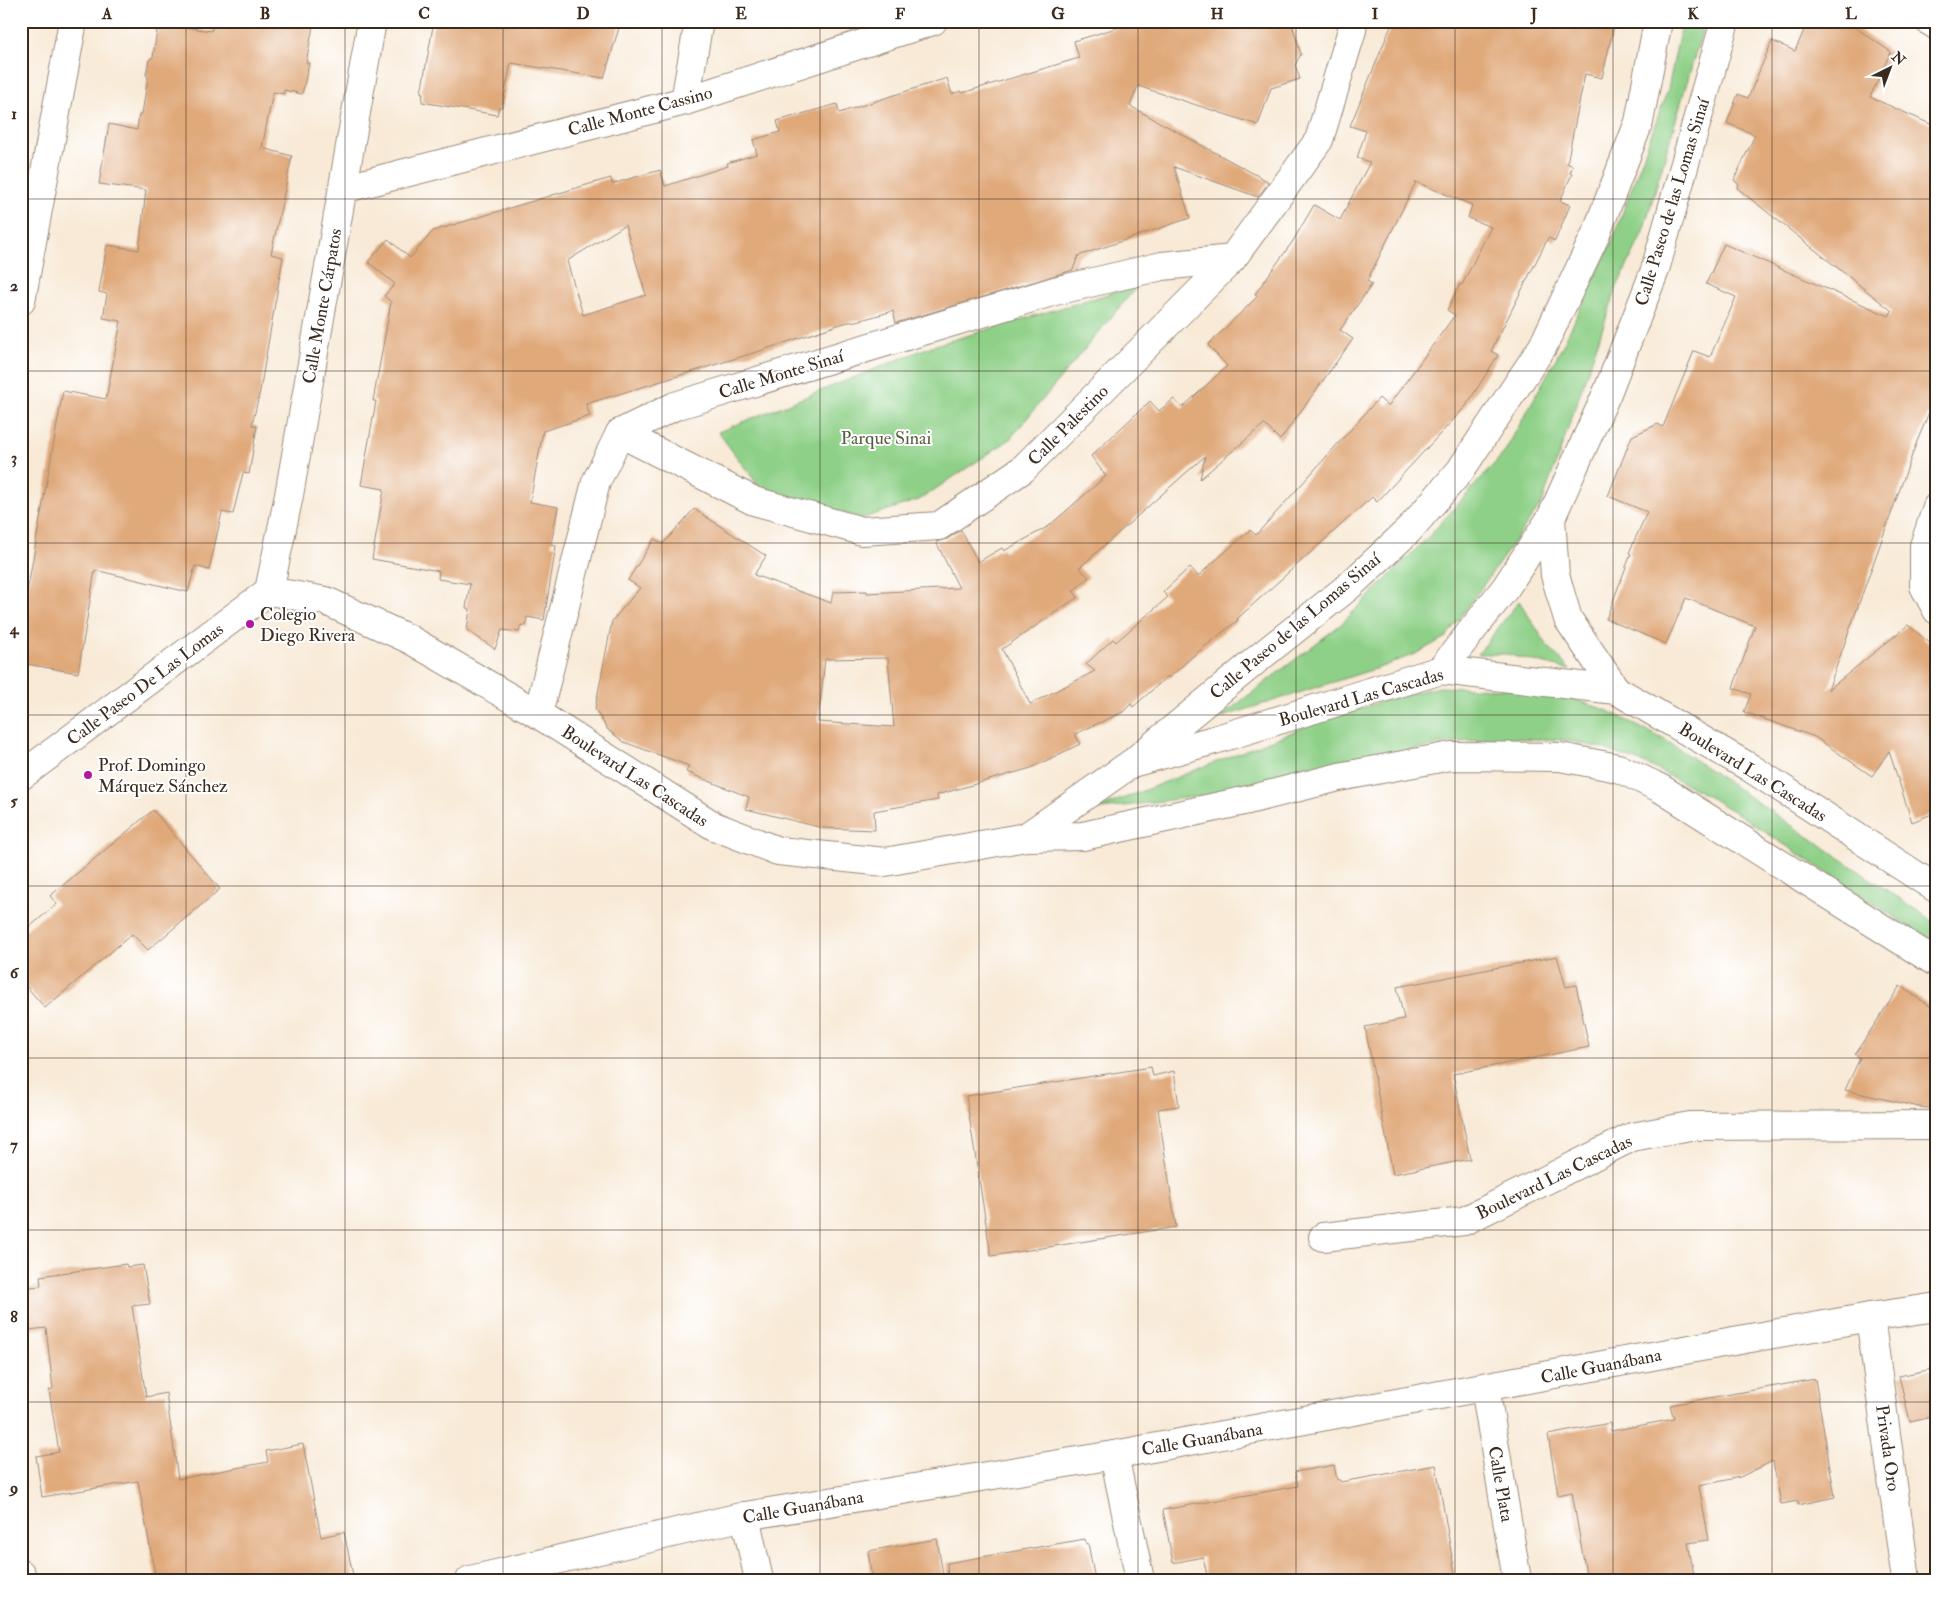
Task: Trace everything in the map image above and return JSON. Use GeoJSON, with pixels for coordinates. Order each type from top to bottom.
{"type":"FeatureCollection","features":[{"type":"Feature","properties":{"kind":"street"},"geometry":{"type":"LineString","coordinates":[[21,301],[73,21]]}},
{"type":"Feature","properties":{"kind":"street","name":"Calle Monte Cárpatos"},"geometry":{"type":"LineString","coordinates":[[270,590],[289,495],[372,21]]}},
{"type":"Feature","properties":{"kind":"street"},"geometry":{"type":"LineString","coordinates":[[685,101],[699,21]]}},
{"type":"Feature","properties":{"kind":"street","name":"Calle Monte Cassino"},"geometry":{"type":"LineString","coordinates":[[343,189],[685,101],[933,21]]}},
{"type":"Feature","properties":{"kind":"street","name":"Calle Palestino"},"geometry":{"type":"LineString","coordinates":[[620,433],[754,501],[862,532],[940,526],[1022,470],[1232,259],[1319,140],[1354,21]]}},
{"type":"Feature","properties":{"kind":"street","name":"Calle Paseo de las Lomas Sinaí"},"geometry":{"type":"LineString","coordinates":[[1132,763],[1237,675],[1348,587],[1409,530],[1460,471],[1542,346],[1596,234],[1638,122],[1658,21]]}},
{"type":"Feature","properties":{"kind":"street","name":"Calle Paseo de las Lomas Sinaí"},"geometry":{"type":"LineString","coordinates":[[1441,670],[1506,587],[1551,518],[1607,393],[1655,270],[1725,21]]}},
{"type":"Feature","properties":{"kind":"street"},"geometry":{"type":"LineString","coordinates":[[1929,21],[1937,26]]}},
{"type":"Feature","properties":{"kind":"street","name":"Calle Monte Sinaí"},"geometry":{"type":"LineString","coordinates":[[620,433],[675,406],[1055,291],[1162,266],[1232,259]]}},
{"type":"Feature","properties":{"kind":"street"},"geometry":{"type":"LineString","coordinates":[[538,714],[596,482],[620,433]]}},
{"type":"Feature","properties":{"kind":"street"},"geometry":{"type":"LineString","coordinates":[[1937,507],[1924,546],[1924,586],[1937,610]]}},
{"type":"Feature","properties":{"kind":"street","name":"Calle Paseo de las Lomas Sinaí"},"geometry":{"type":"LineString","coordinates":[[1551,518],[1554,575],[1568,618],[1616,690]]}},
{"type":"Feature","properties":{"kind":"street","name":"Boulevard Las Cascadas"},"geometry":{"type":"LineString","coordinates":[[270,590],[326,601],[408,639],[538,714],[714,826],[778,851],[885,862],[1026,837],[1083,836],[1248,800],[1339,777],[1451,756],[1560,757],[1618,768],[1660,788],[1937,963]]}},
{"type":"Feature","properties":{"kind":"street","name":"Calle Paseo De Las Lomas"},"geometry":{"type":"LineString","coordinates":[[21,776],[270,590]]}},
{"type":"Feature","properties":{"kind":"street","name":"Boulevard Las Cascadas"},"geometry":{"type":"LineString","coordinates":[[1026,837],[1132,763],[1214,740],[1441,670],[1616,690],[1749,767],[1937,889]]}},
{"type":"Feature","properties":{"kind":"street","name":"Boulevard Las Cascadas"},"geometry":{"type":"LineString","coordinates":[[1323,1237],[1464,1220],[1632,1136],[1690,1126],[1937,1125]]}},
{"type":"Feature","properties":{"kind":"street","name":"Calle Guanábana"},"geometry":{"type":"LineString","coordinates":[[470,1580],[745,1516],[1114,1456],[1870,1317],[1937,1308]]}},
{"type":"Feature","properties":{"kind":"street","name":"Privada Oro"},"geometry":{"type":"LineString","coordinates":[[1870,1317],[1906,1580]]}},
{"type":"Feature","properties":{"kind":"street","name":"Calle Plata"},"geometry":{"type":"LineString","coordinates":[[1485,1387],[1518,1580]]}},
{"type":"Feature","properties":{"kind":"street"},"geometry":{"type":"LineString","coordinates":[[1114,1456],[1140,1580]]}},
{"type":"Feature","properties":{"kind":"street"},"geometry":{"type":"LineString","coordinates":[[745,1516],[759,1580]]}},
{"type":"Feature","properties":{"kind":"street"},"geometry":{"type":"LineString","coordinates":[[21,1574],[22,1580]]}},
{"type":"Feature","properties":{"kind":"green space"},"geometry":{"type":"Polygon","coordinates":[[[1682,21],[1705,21],[1642,235],[1617,287],[1542,503],[1446,637],[1417,653],[1384,666],[1219,718],[1340,625],[1431,534],[1504,453],[1558,355],[1612,242],[1668,89],[1682,21]]]}},
{"type":"Feature","properties":{"kind":"green space","name":"Parque Sinai"},"geometry":{"type":"Polygon","coordinates":[[[1138,285],[1009,440],[919,500],[863,518],[764,493],[718,432],[932,346],[1138,285]]]}},
{"type":"Feature","properties":{"kind":"green space"},"geometry":{"type":"Polygon","coordinates":[[[1519,601],[1547,645],[1570,670],[1506,654],[1478,654],[1519,601]]]}},
{"type":"Feature","properties":{"kind":"green space"},"geometry":{"type":"Polygon","coordinates":[[[1439,687],[1531,690],[1579,701],[1606,710],[1667,741],[1937,924],[1937,945],[1738,814],[1697,790],[1646,764],[1602,748],[1565,740],[1509,738],[1448,743],[1285,774],[1216,794],[1094,810],[1315,723],[1399,696],[1439,687]]]}},
{"type":"Feature","properties":{"kind":"building"},"geometry":{"type":"Polygon","coordinates":[[[216,21],[314,21],[306,63],[309,63],[302,94],[284,90],[284,94],[273,92],[262,148],[292,156],[271,254],[283,257],[260,391],[252,425],[257,426],[249,474],[243,473],[233,514],[222,512],[209,570],[195,566],[188,592],[95,570],[78,673],[21,663],[21,597],[26,598],[63,391],[106,399],[121,321],[103,318],[107,294],[99,292],[107,245],[139,250],[146,190],[99,184],[109,124],[137,130],[139,115],[142,114],[148,77],[146,75],[149,60],[153,57],[158,23],[211,31],[216,21]]]}},
{"type":"Feature","properties":{"kind":"building"},"geometry":{"type":"Polygon","coordinates":[[[434,21],[621,21],[604,78],[511,63],[502,107],[499,107],[497,115],[422,102],[423,93],[421,93],[434,21]]]}},
{"type":"Feature","properties":{"kind":"building"},"geometry":{"type":"Polygon","coordinates":[[[1139,21],[1291,21],[1301,54],[1295,65],[1300,79],[1271,88],[1258,125],[1138,86],[1130,106],[1269,182],[1258,197],[1174,167],[1190,218],[1078,256],[1073,270],[896,323],[893,311],[844,323],[760,351],[586,404],[590,416],[543,431],[530,502],[558,507],[551,545],[556,546],[544,620],[527,617],[526,626],[521,625],[519,632],[502,630],[495,649],[467,630],[470,609],[466,608],[470,584],[438,579],[439,571],[372,559],[384,489],[361,485],[376,401],[373,401],[391,302],[384,296],[395,284],[368,262],[388,239],[410,258],[433,231],[611,178],[612,184],[660,170],[665,186],[728,166],[727,163],[757,154],[753,140],[780,132],[777,121],[837,104],[839,113],[947,78],[952,94],[961,91],[962,93],[1079,58],[1074,41],[1139,21]],[[625,225],[567,261],[583,315],[646,295],[625,225]]]}},
{"type":"Feature","properties":{"kind":"building"},"geometry":{"type":"Polygon","coordinates":[[[1393,21],[1615,21],[1602,78],[1585,74],[1567,163],[1573,166],[1570,173],[1572,174],[1560,201],[1570,205],[1555,241],[1548,238],[1491,351],[1498,355],[1466,406],[1377,502],[1372,497],[1238,620],[1169,678],[1168,676],[1133,707],[1131,704],[1123,712],[1075,734],[1080,744],[1031,768],[937,795],[938,800],[874,811],[875,830],[823,828],[746,809],[749,797],[686,772],[689,766],[624,742],[608,730],[595,709],[612,621],[640,588],[628,580],[654,539],[663,544],[694,509],[766,556],[754,575],[831,603],[833,592],[867,591],[867,593],[959,588],[936,542],[947,539],[961,530],[978,562],[1002,548],[1004,551],[1049,526],[1106,476],[1091,456],[1150,401],[1159,411],[1174,399],[1182,408],[1227,366],[1208,345],[1258,296],[1255,294],[1293,241],[1314,205],[1340,220],[1370,162],[1357,158],[1366,131],[1350,126],[1393,21]],[[1416,182],[1367,281],[1372,284],[1340,330],[1353,339],[1280,440],[1264,424],[1200,479],[1205,456],[1079,568],[1089,577],[1073,591],[1078,597],[1002,649],[1030,704],[1095,671],[1086,664],[1113,639],[1116,642],[1168,597],[1163,592],[1190,567],[1198,576],[1250,530],[1256,535],[1379,398],[1388,406],[1455,315],[1447,310],[1460,284],[1462,285],[1491,227],[1468,218],[1472,205],[1416,182]],[[888,658],[825,659],[818,722],[894,727],[888,658]]]}},
{"type":"Feature","properties":{"kind":"building"},"geometry":{"type":"Polygon","coordinates":[[[1808,21],[1846,21],[1891,52],[1870,97],[1937,127],[1937,393],[1916,444],[1828,690],[1908,625],[1937,649],[1937,812],[1912,822],[1889,751],[1872,776],[1815,737],[1744,712],[1751,694],[1733,688],[1755,626],[1686,598],[1666,644],[1606,619],[1631,554],[1629,553],[1647,512],[1608,496],[1632,436],[1658,424],[1663,427],[1694,351],[1710,357],[1736,297],[1706,284],[1724,244],[1889,316],[1892,311],[1737,188],[1739,185],[1734,180],[1755,135],[1727,123],[1738,94],[1748,98],[1772,41],[1795,51],[1808,21]]]}},
{"type":"Feature","properties":{"kind":"building"},"geometry":{"type":"Polygon","coordinates":[[[153,810],[220,889],[148,950],[132,934],[45,1008],[21,980],[21,934],[57,904],[50,896],[153,810]]]}},
{"type":"Feature","properties":{"kind":"building"},"geometry":{"type":"Polygon","coordinates":[[[1557,956],[1566,987],[1576,985],[1589,1047],[1453,1074],[1470,1159],[1393,1174],[1365,1027],[1404,1019],[1397,987],[1557,956]]]}},
{"type":"Feature","properties":{"kind":"building"},"geometry":{"type":"Polygon","coordinates":[[[1900,986],[1937,1011],[1937,1109],[1919,1107],[1845,1090],[1860,1058],[1855,1054],[1900,986]]]}},
{"type":"Feature","properties":{"kind":"building"},"geometry":{"type":"Polygon","coordinates":[[[1151,1067],[1153,1076],[1174,1071],[1179,1106],[1158,1109],[1176,1227],[991,1256],[966,1096],[1151,1067]]]}},
{"type":"Feature","properties":{"kind":"building"},"geometry":{"type":"Polygon","coordinates":[[[126,1264],[127,1267],[143,1265],[150,1304],[132,1306],[146,1397],[166,1393],[178,1479],[268,1462],[266,1451],[303,1444],[321,1537],[344,1532],[354,1580],[156,1580],[138,1481],[42,1497],[36,1456],[59,1452],[49,1390],[53,1389],[46,1328],[21,1331],[21,1288],[41,1286],[40,1276],[126,1264]]]}},
{"type":"Feature","properties":{"kind":"building"},"geometry":{"type":"Polygon","coordinates":[[[1937,1368],[1937,1415],[1910,1421],[1899,1376],[1937,1368]]]}},
{"type":"Feature","properties":{"kind":"building"},"geometry":{"type":"Polygon","coordinates":[[[1815,1379],[1835,1497],[1798,1505],[1798,1501],[1781,1504],[1773,1461],[1740,1477],[1699,1486],[1709,1540],[1688,1543],[1695,1580],[1587,1580],[1572,1492],[1558,1495],[1548,1435],[1610,1423],[1611,1431],[1674,1419],[1670,1405],[1815,1379]]]}},
{"type":"Feature","properties":{"kind":"building"},"geometry":{"type":"Polygon","coordinates":[[[1334,1465],[1337,1480],[1341,1482],[1436,1465],[1456,1580],[1208,1580],[1203,1557],[1173,1563],[1163,1510],[1298,1486],[1295,1472],[1334,1465]]]}},
{"type":"Feature","properties":{"kind":"building"},"geometry":{"type":"Polygon","coordinates":[[[937,1539],[944,1580],[872,1580],[868,1551],[937,1539]]]}},
{"type":"Feature","properties":{"kind":"building"},"geometry":{"type":"Polygon","coordinates":[[[1085,1539],[1086,1544],[1088,1543],[1095,1580],[948,1580],[947,1563],[1085,1539]]]}},
{"type":"Feature","properties":{"kind":"place","name":"Colegio Diego Rivera"},"geometry":{"type":"Point","coordinates":[250,624]}},
{"type":"Feature","properties":{"kind":"place","name":"Prof. Domingo Márquez Sánchez"},"geometry":{"type":"Point","coordinates":[88,775]}}]}
